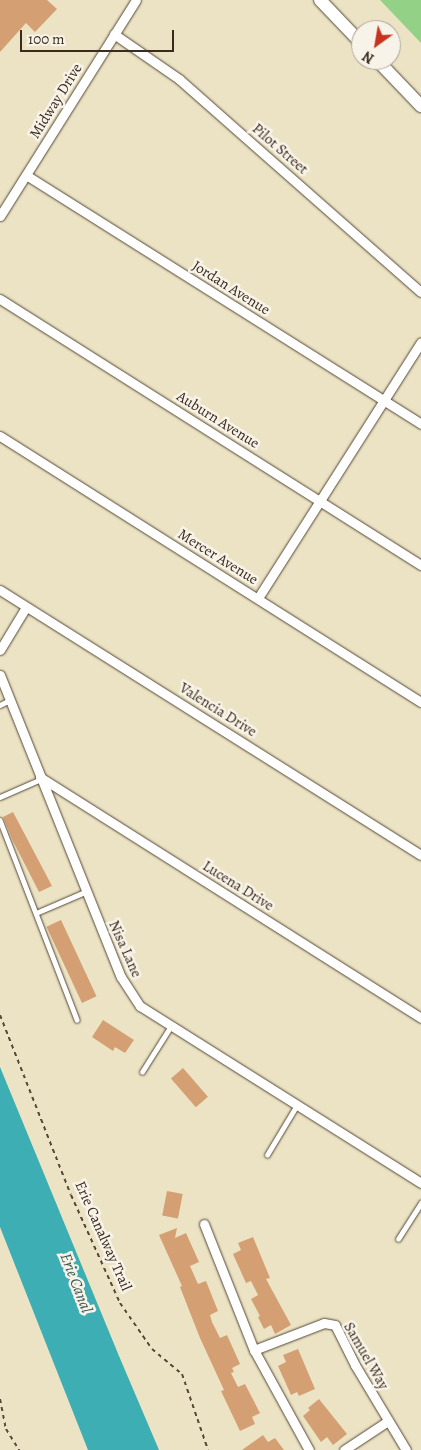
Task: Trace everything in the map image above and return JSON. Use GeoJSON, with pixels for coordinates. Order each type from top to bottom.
{"type":"FeatureCollection","features":[{"type":"Feature","properties":{"kind":"street","name":"Midway Drive"},"geometry":{"type":"LineString","coordinates":[[0,216],[136,0]]}},
{"type":"Feature","properties":{"kind":"street"},"geometry":{"type":"LineString","coordinates":[[320,0],[351,33]]}},
{"type":"Feature","properties":{"kind":"street","name":"Pilot Street"},"geometry":{"type":"LineString","coordinates":[[114,34],[179,79],[421,292]]}},
{"type":"Feature","properties":{"kind":"street"},"geometry":{"type":"LineString","coordinates":[[387,70],[421,106]]}},
{"type":"Feature","properties":{"kind":"street","name":"Jordan Avenue"},"geometry":{"type":"LineString","coordinates":[[26,175],[421,424]]}},
{"type":"Feature","properties":{"kind":"street","name":"Auburn Avenue"},"geometry":{"type":"LineString","coordinates":[[0,299],[421,565]]}},
{"type":"Feature","properties":{"kind":"street"},"geometry":{"type":"LineString","coordinates":[[258,598],[421,342]]}},
{"type":"Feature","properties":{"kind":"street","name":"Mercer Avenue"},"geometry":{"type":"LineString","coordinates":[[0,436],[421,702]]}},
{"type":"Feature","properties":{"kind":"street","name":"Valencia Drive"},"geometry":{"type":"LineString","coordinates":[[0,590],[421,855]]}},
{"type":"Feature","properties":{"kind":"street"},"geometry":{"type":"LineString","coordinates":[[0,650],[26,607]]}},
{"type":"Feature","properties":{"kind":"street","name":"Nisa Lane"},"geometry":{"type":"LineString","coordinates":[[0,675],[120,978],[140,1006],[421,1183]]}},
{"type":"Feature","properties":{"kind":"street","name":"Lucena Drive"},"geometry":{"type":"LineString","coordinates":[[40,778],[421,1018]]}},
{"type":"Feature","properties":{"kind":"street"},"geometry":{"type":"LineString","coordinates":[[204,1224],[254,1350],[309,1450]]}},
{"type":"Feature","properties":{"kind":"street","name":"Samuel Way"},"geometry":{"type":"LineString","coordinates":[[254,1350],[324,1323],[335,1325],[355,1365],[406,1450]]}},
{"type":"Feature","properties":{"kind":"street"},"geometry":{"type":"LineString","coordinates":[[344,1450],[388,1421]]}},
{"type":"Feature","properties":{"kind":"lane"},"geometry":{"type":"LineString","coordinates":[[0,705],[10,700]]}},
{"type":"Feature","properties":{"kind":"lane"},"geometry":{"type":"LineString","coordinates":[[0,797],[40,778]]}},
{"type":"Feature","properties":{"kind":"lane"},"geometry":{"type":"LineString","coordinates":[[0,820],[77,1020]]}},
{"type":"Feature","properties":{"kind":"lane"},"geometry":{"type":"LineString","coordinates":[[36,913],[85,892]]}},
{"type":"Feature","properties":{"kind":"lane"},"geometry":{"type":"LineString","coordinates":[[142,1072],[170,1026]]}},
{"type":"Feature","properties":{"kind":"lane"},"geometry":{"type":"LineString","coordinates":[[267,1154],[297,1105]]}},
{"type":"Feature","properties":{"kind":"lane"},"geometry":{"type":"LineString","coordinates":[[398,1239],[421,1203]]}},
{"type":"Feature","properties":{"kind":"path","name":"Erie Canalway Trail"},"geometry":{"type":"LineString","coordinates":[[0,1015],[71,1195],[120,1303],[152,1349],[182,1374],[208,1450]]}},
{"type":"Feature","properties":{"kind":"path"},"geometry":{"type":"LineString","coordinates":[[0,1400],[6,1429],[19,1450]]}},
{"type":"Feature","properties":{"kind":"green space"},"geometry":{"type":"Polygon","coordinates":[[[380,0],[421,0],[421,43],[401,20],[380,0]]]}},
{"type":"Feature","properties":{"kind":"water","name":"Erie Canal"},"geometry":{"type":"Polygon","coordinates":[[[0,1067],[159,1450],[88,1450],[0,1227],[0,1067]]]}},
{"type":"Feature","properties":{"kind":"building"},"geometry":{"type":"Polygon","coordinates":[[[0,0],[47,0],[57,9],[35,32],[26,23],[0,52],[0,0]]]}},
{"type":"Feature","properties":{"kind":"building"},"geometry":{"type":"Polygon","coordinates":[[[13,812],[52,886],[39,892],[3,817],[13,812]]]}},
{"type":"Feature","properties":{"kind":"building"},"geometry":{"type":"Polygon","coordinates":[[[61,920],[96,996],[82,1003],[46,927],[61,920]]]}},
{"type":"Feature","properties":{"kind":"building"},"geometry":{"type":"Polygon","coordinates":[[[103,1020],[134,1040],[125,1053],[115,1047],[113,1051],[92,1037],[103,1020]]]}},
{"type":"Feature","properties":{"kind":"building"},"geometry":{"type":"Polygon","coordinates":[[[183,1068],[208,1097],[196,1107],[171,1078],[183,1068]]]}},
{"type":"Feature","properties":{"kind":"building"},"geometry":{"type":"Polygon","coordinates":[[[167,1191],[183,1194],[178,1219],[162,1216],[167,1191]]]}},
{"type":"Feature","properties":{"kind":"building"},"geometry":{"type":"Polygon","coordinates":[[[177,1228],[175,1238],[186,1233],[199,1262],[190,1266],[198,1284],[206,1281],[218,1311],[210,1315],[212,1322],[220,1338],[227,1335],[240,1364],[232,1368],[234,1372],[231,1373],[238,1387],[245,1384],[260,1413],[252,1417],[255,1424],[240,1431],[221,1391],[224,1390],[200,1338],[180,1287],[182,1286],[159,1235],[177,1228]]]}},
{"type":"Feature","properties":{"kind":"building"},"geometry":{"type":"Polygon","coordinates":[[[253,1237],[270,1278],[266,1279],[291,1325],[275,1334],[271,1325],[264,1329],[251,1299],[258,1295],[251,1281],[246,1283],[233,1254],[241,1250],[238,1243],[253,1237]]]}},
{"type":"Feature","properties":{"kind":"building"},"geometry":{"type":"Polygon","coordinates":[[[298,1349],[315,1389],[299,1396],[297,1392],[291,1395],[278,1366],[286,1362],[283,1355],[298,1349]]]}},
{"type":"Feature","properties":{"kind":"building"},"geometry":{"type":"Polygon","coordinates":[[[319,1399],[347,1434],[333,1445],[327,1437],[321,1442],[303,1416],[310,1410],[308,1408],[319,1399]]]}},
{"type":"Feature","properties":{"kind":"building"},"geometry":{"type":"Polygon","coordinates":[[[263,1435],[268,1442],[275,1438],[284,1450],[242,1450],[263,1435]]]}}]}
